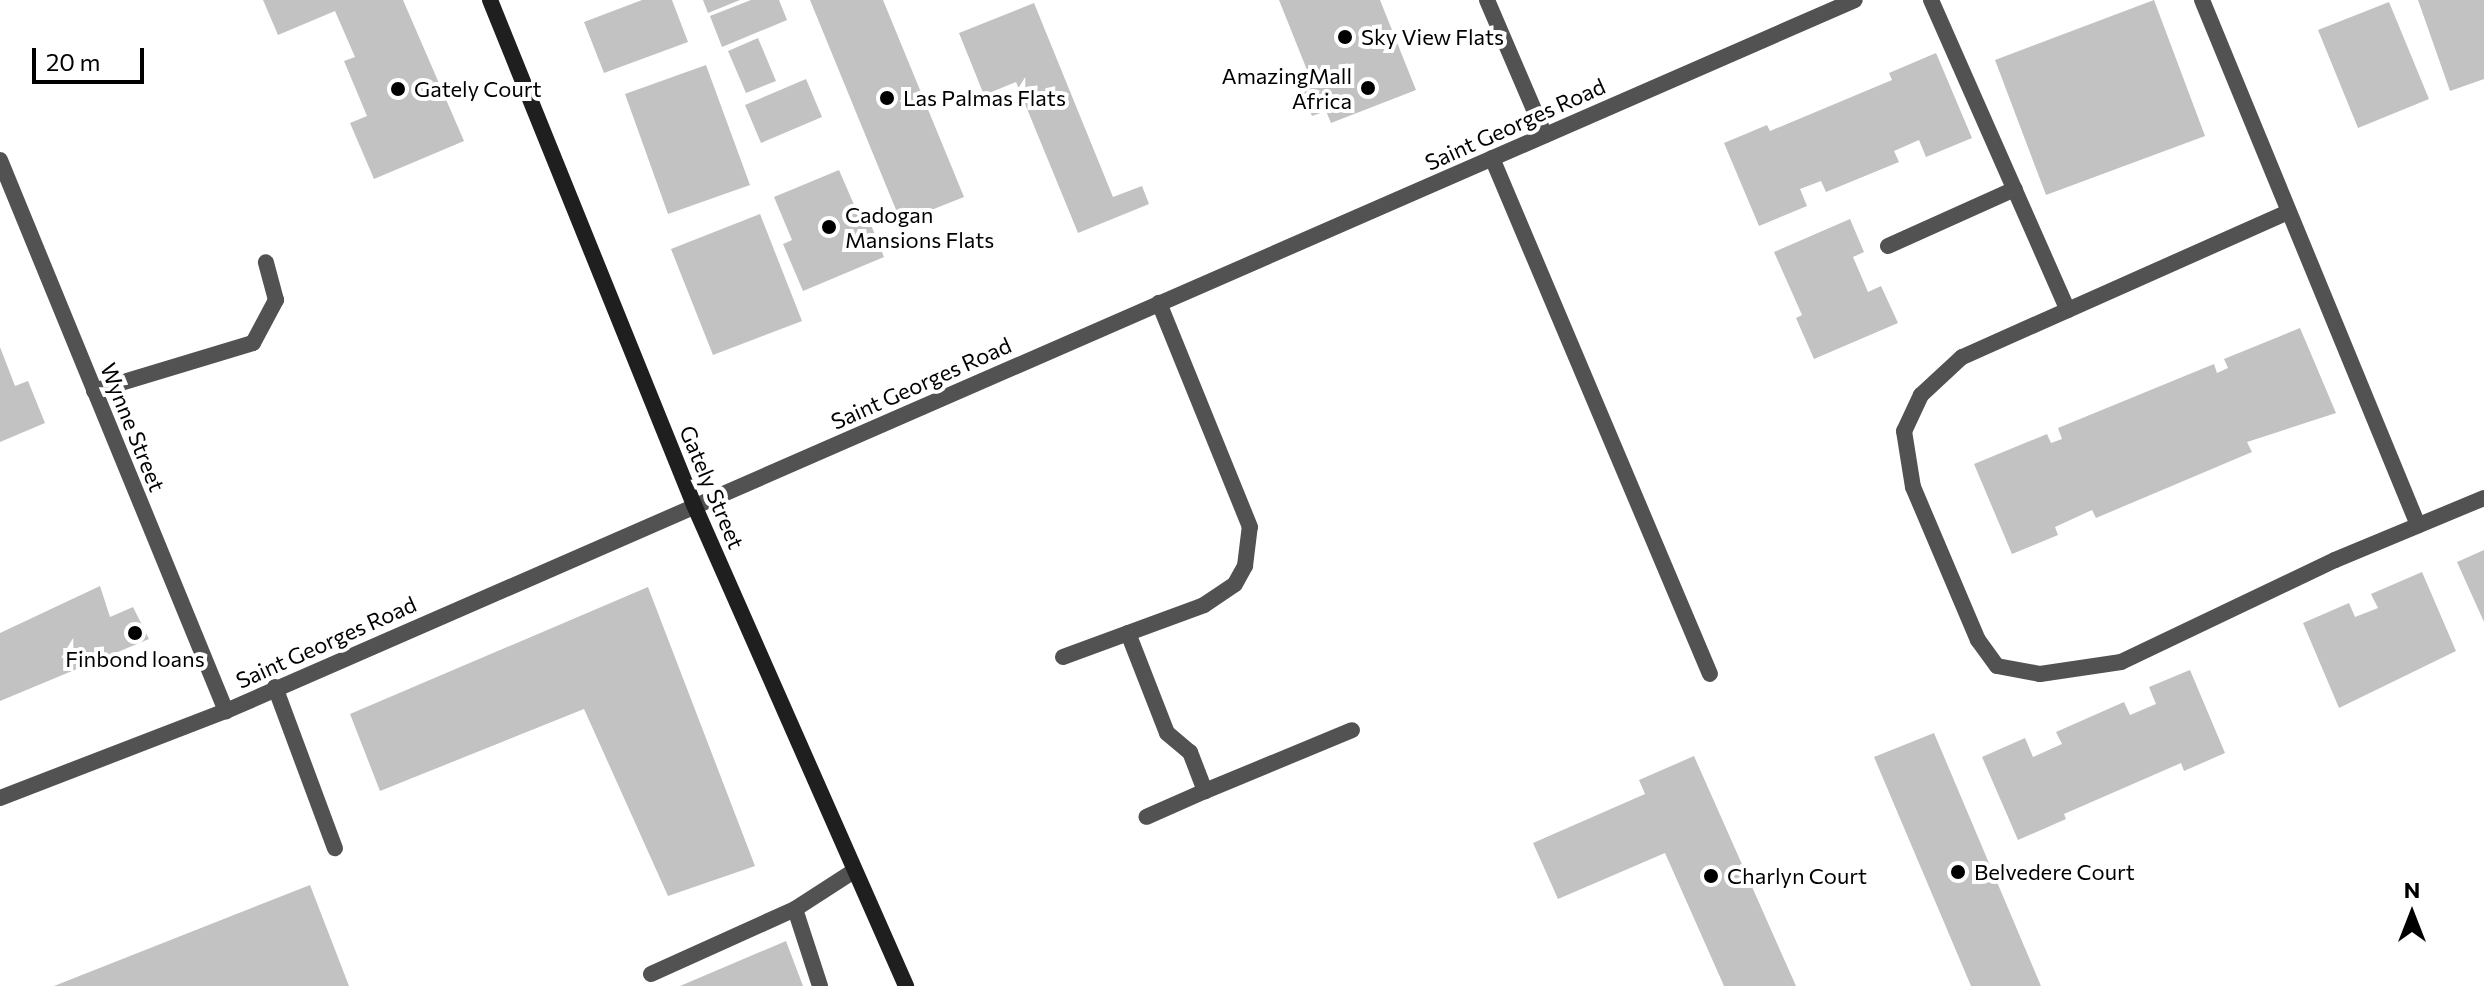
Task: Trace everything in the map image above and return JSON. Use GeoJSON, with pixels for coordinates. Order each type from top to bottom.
{"type":"FeatureCollection","features":[{"type":"Feature","properties":{"kind":"street","name":"Gately Street"},"geometry":{"type":"LineString","coordinates":[[490,0],[694,505],[906,986]]}},
{"type":"Feature","properties":{"kind":"street"},"geometry":{"type":"LineString","coordinates":[[1487,0],[1545,135]]}},
{"type":"Feature","properties":{"kind":"street","name":"Saint Georges Road"},"geometry":{"type":"LineString","coordinates":[[0,798],[226,711],[1855,0]]}},
{"type":"Feature","properties":{"kind":"street"},"geometry":{"type":"LineString","coordinates":[[1931,0],[2068,310]]}},
{"type":"Feature","properties":{"kind":"street"},"geometry":{"type":"LineString","coordinates":[[2202,0],[2418,525]]}},
{"type":"Feature","properties":{"kind":"street"},"geometry":{"type":"LineString","coordinates":[[1492,158],[1710,674]]}},
{"type":"Feature","properties":{"kind":"street","name":"Wynne Street"},"geometry":{"type":"LineString","coordinates":[[0,160],[226,711]]}},
{"type":"Feature","properties":{"kind":"street"},"geometry":{"type":"LineString","coordinates":[[1888,246],[2015,189]]}},
{"type":"Feature","properties":{"kind":"street"},"geometry":{"type":"LineString","coordinates":[[2288,212],[1962,357],[1921,395],[1904,431],[1913,487],[1978,640],[1997,666],[2040,674],[2121,662],[2418,525],[2484,498]]}},
{"type":"Feature","properties":{"kind":"street"},"geometry":{"type":"LineString","coordinates":[[94,391],[253,343],[276,300],[266,262]]}},
{"type":"Feature","properties":{"kind":"street"},"geometry":{"type":"LineString","coordinates":[[1063,657],[1204,605],[1235,584],[1251,544],[1250,527],[1159,303]]}},
{"type":"Feature","properties":{"kind":"street"},"geometry":{"type":"LineString","coordinates":[[1128,633],[1167,733],[1190,752],[1205,791]]}},
{"type":"Feature","properties":{"kind":"street"},"geometry":{"type":"LineString","coordinates":[[275,687],[335,848]]}},
{"type":"Feature","properties":{"kind":"street"},"geometry":{"type":"LineString","coordinates":[[1146,817],[1352,730]]}},
{"type":"Feature","properties":{"kind":"street"},"geometry":{"type":"LineString","coordinates":[[651,974],[795,909],[854,871]]}},
{"type":"Feature","properties":{"kind":"street"},"geometry":{"type":"LineString","coordinates":[[795,909],[820,986]]}},
{"type":"Feature","properties":{"kind":"building","name":"Gately Court"},"geometry":{"type":"Polygon","coordinates":[[[263,0],[403,0],[464,141],[374,179],[350,123],[367,116],[344,61],[355,57],[335,11],[278,35],[263,0]]]}},
{"type":"Feature","properties":{"kind":"building"},"geometry":{"type":"Polygon","coordinates":[[[642,0],[672,0],[688,42],[604,73],[584,22],[642,0]]]}},
{"type":"Feature","properties":{"kind":"building"},"geometry":{"type":"Polygon","coordinates":[[[703,0],[740,0],[708,13],[703,0]]]}},
{"type":"Feature","properties":{"kind":"building"},"geometry":{"type":"Polygon","coordinates":[[[751,0],[779,0],[787,20],[722,47],[710,16],[751,0]]]}},
{"type":"Feature","properties":{"kind":"building","name":"Las Palmas Flats"},"geometry":{"type":"Polygon","coordinates":[[[810,0],[883,0],[964,197],[901,222],[810,0]]]}},
{"type":"Feature","properties":{"kind":"building","name":"Sky View Flats"},"geometry":{"type":"Polygon","coordinates":[[[1279,0],[1380,0],[1416,90],[1331,123],[1326,111],[1312,116],[1297,80],[1309,75],[1279,0]]]}},
{"type":"Feature","properties":{"kind":"building"},"geometry":{"type":"Polygon","coordinates":[[[2154,0],[2205,136],[2046,195],[1995,60],[2154,0]]]}},
{"type":"Feature","properties":{"kind":"building"},"geometry":{"type":"Polygon","coordinates":[[[2418,0],[2484,0],[2484,79],[2450,91],[2418,0]]]}},
{"type":"Feature","properties":{"kind":"building"},"geometry":{"type":"Polygon","coordinates":[[[2389,2],[2429,99],[2358,128],[2318,30],[2389,2]]]}},
{"type":"Feature","properties":{"kind":"building"},"geometry":{"type":"Polygon","coordinates":[[[1034,3],[1113,197],[1142,186],[1149,204],[1078,233],[1016,82],[984,95],[959,33],[1034,3]]]}},
{"type":"Feature","properties":{"kind":"building"},"geometry":{"type":"Polygon","coordinates":[[[758,38],[776,81],[746,93],[728,51],[758,38]]]}},
{"type":"Feature","properties":{"kind":"building"},"geometry":{"type":"Polygon","coordinates":[[[1936,53],[1972,138],[1926,157],[1919,140],[1894,151],[1899,162],[1826,192],[1821,181],[1800,189],[1807,206],[1759,226],[1724,143],[1767,125],[1770,131],[1892,80],[1889,73],[1936,53]]]}},
{"type":"Feature","properties":{"kind":"building"},"geometry":{"type":"Polygon","coordinates":[[[706,65],[750,185],[668,214],[625,94],[706,65]]]}},
{"type":"Feature","properties":{"kind":"building"},"geometry":{"type":"Polygon","coordinates":[[[806,79],[822,117],[761,143],[745,105],[806,79]]]}},
{"type":"Feature","properties":{"kind":"building","name":"Cadogan Mansions Flats"},"geometry":{"type":"Polygon","coordinates":[[[839,170],[858,214],[865,210],[884,257],[803,291],[783,244],[792,240],[774,197],[839,170]]]}},
{"type":"Feature","properties":{"kind":"building"},"geometry":{"type":"Polygon","coordinates":[[[760,214],[802,321],[713,355],[671,249],[760,214]]]}},
{"type":"Feature","properties":{"kind":"building"},"geometry":{"type":"Polygon","coordinates":[[[1850,219],[1864,252],[1853,257],[1868,292],[1881,286],[1898,323],[1814,359],[1796,318],[1802,315],[1774,252],[1850,219]]]}},
{"type":"Feature","properties":{"kind":"building"},"geometry":{"type":"Polygon","coordinates":[[[2300,328],[2336,413],[2247,442],[2252,452],[2096,518],[2092,510],[2055,527],[2058,535],[2012,554],[1974,464],[2047,434],[2051,443],[2062,439],[2058,428],[2214,364],[2217,373],[2228,368],[2224,359],[2300,328]]]}},
{"type":"Feature","properties":{"kind":"building"},"geometry":{"type":"Polygon","coordinates":[[[0,347],[15,386],[28,381],[45,423],[0,442],[0,347]]]}},
{"type":"Feature","properties":{"kind":"building"},"geometry":{"type":"Polygon","coordinates":[[[2484,550],[2484,622],[2457,562],[2484,550]]]}},
{"type":"Feature","properties":{"kind":"building"},"geometry":{"type":"Polygon","coordinates":[[[2422,572],[2456,651],[2339,708],[2303,623],[2349,603],[2355,617],[2378,608],[2371,594],[2422,572]]]}},
{"type":"Feature","properties":{"kind":"building"},"geometry":{"type":"Polygon","coordinates":[[[100,586],[110,617],[133,607],[149,639],[0,701],[0,633],[100,586]]]}},
{"type":"Feature","properties":{"kind":"building"},"geometry":{"type":"Polygon","coordinates":[[[648,587],[755,866],[668,896],[584,709],[380,791],[350,714],[648,587]]]}},
{"type":"Feature","properties":{"kind":"building"},"geometry":{"type":"Polygon","coordinates":[[[2190,670],[2225,753],[2184,771],[2181,763],[2064,814],[2066,819],[2018,840],[1982,757],[2025,738],[2033,757],[2062,744],[2056,732],[2124,702],[2130,715],[2156,704],[2149,687],[2190,670]]]}},
{"type":"Feature","properties":{"kind":"building","name":"Belvedere Court"},"geometry":{"type":"Polygon","coordinates":[[[1934,733],[2041,986],[1971,986],[1874,757],[1934,733]]]}},
{"type":"Feature","properties":{"kind":"building","name":"Charlyn Court"},"geometry":{"type":"Polygon","coordinates":[[[1694,756],[1796,986],[1724,986],[1665,853],[1558,899],[1533,843],[1645,794],[1639,780],[1694,756]]]}},
{"type":"Feature","properties":{"kind":"building"},"geometry":{"type":"Polygon","coordinates":[[[310,885],[349,986],[54,986],[310,885]]]}},
{"type":"Feature","properties":{"kind":"building"},"geometry":{"type":"Polygon","coordinates":[[[786,941],[803,986],[680,986],[786,941]]]}},
{"type":"Feature","properties":{"kind":"place","name":"Sky View Flats"},"geometry":{"type":"Point","coordinates":[1345,37]}},
{"type":"Feature","properties":{"kind":"place","name":"AmazingMall Africa"},"geometry":{"type":"Point","coordinates":[1368,88]}},
{"type":"Feature","properties":{"kind":"place","name":"Gately Court"},"geometry":{"type":"Point","coordinates":[398,89]}},
{"type":"Feature","properties":{"kind":"place","name":"Las Palmas Flats"},"geometry":{"type":"Point","coordinates":[887,98]}},
{"type":"Feature","properties":{"kind":"place","name":"Cadogan Mansions Flats"},"geometry":{"type":"Point","coordinates":[829,227]}},
{"type":"Feature","properties":{"kind":"place","name":"Finbond loans"},"geometry":{"type":"Point","coordinates":[135,633]}},
{"type":"Feature","properties":{"kind":"place","name":"Belvedere Court"},"geometry":{"type":"Point","coordinates":[1958,872]}},
{"type":"Feature","properties":{"kind":"place","name":"Charlyn Court"},"geometry":{"type":"Point","coordinates":[1711,876]}}]}
